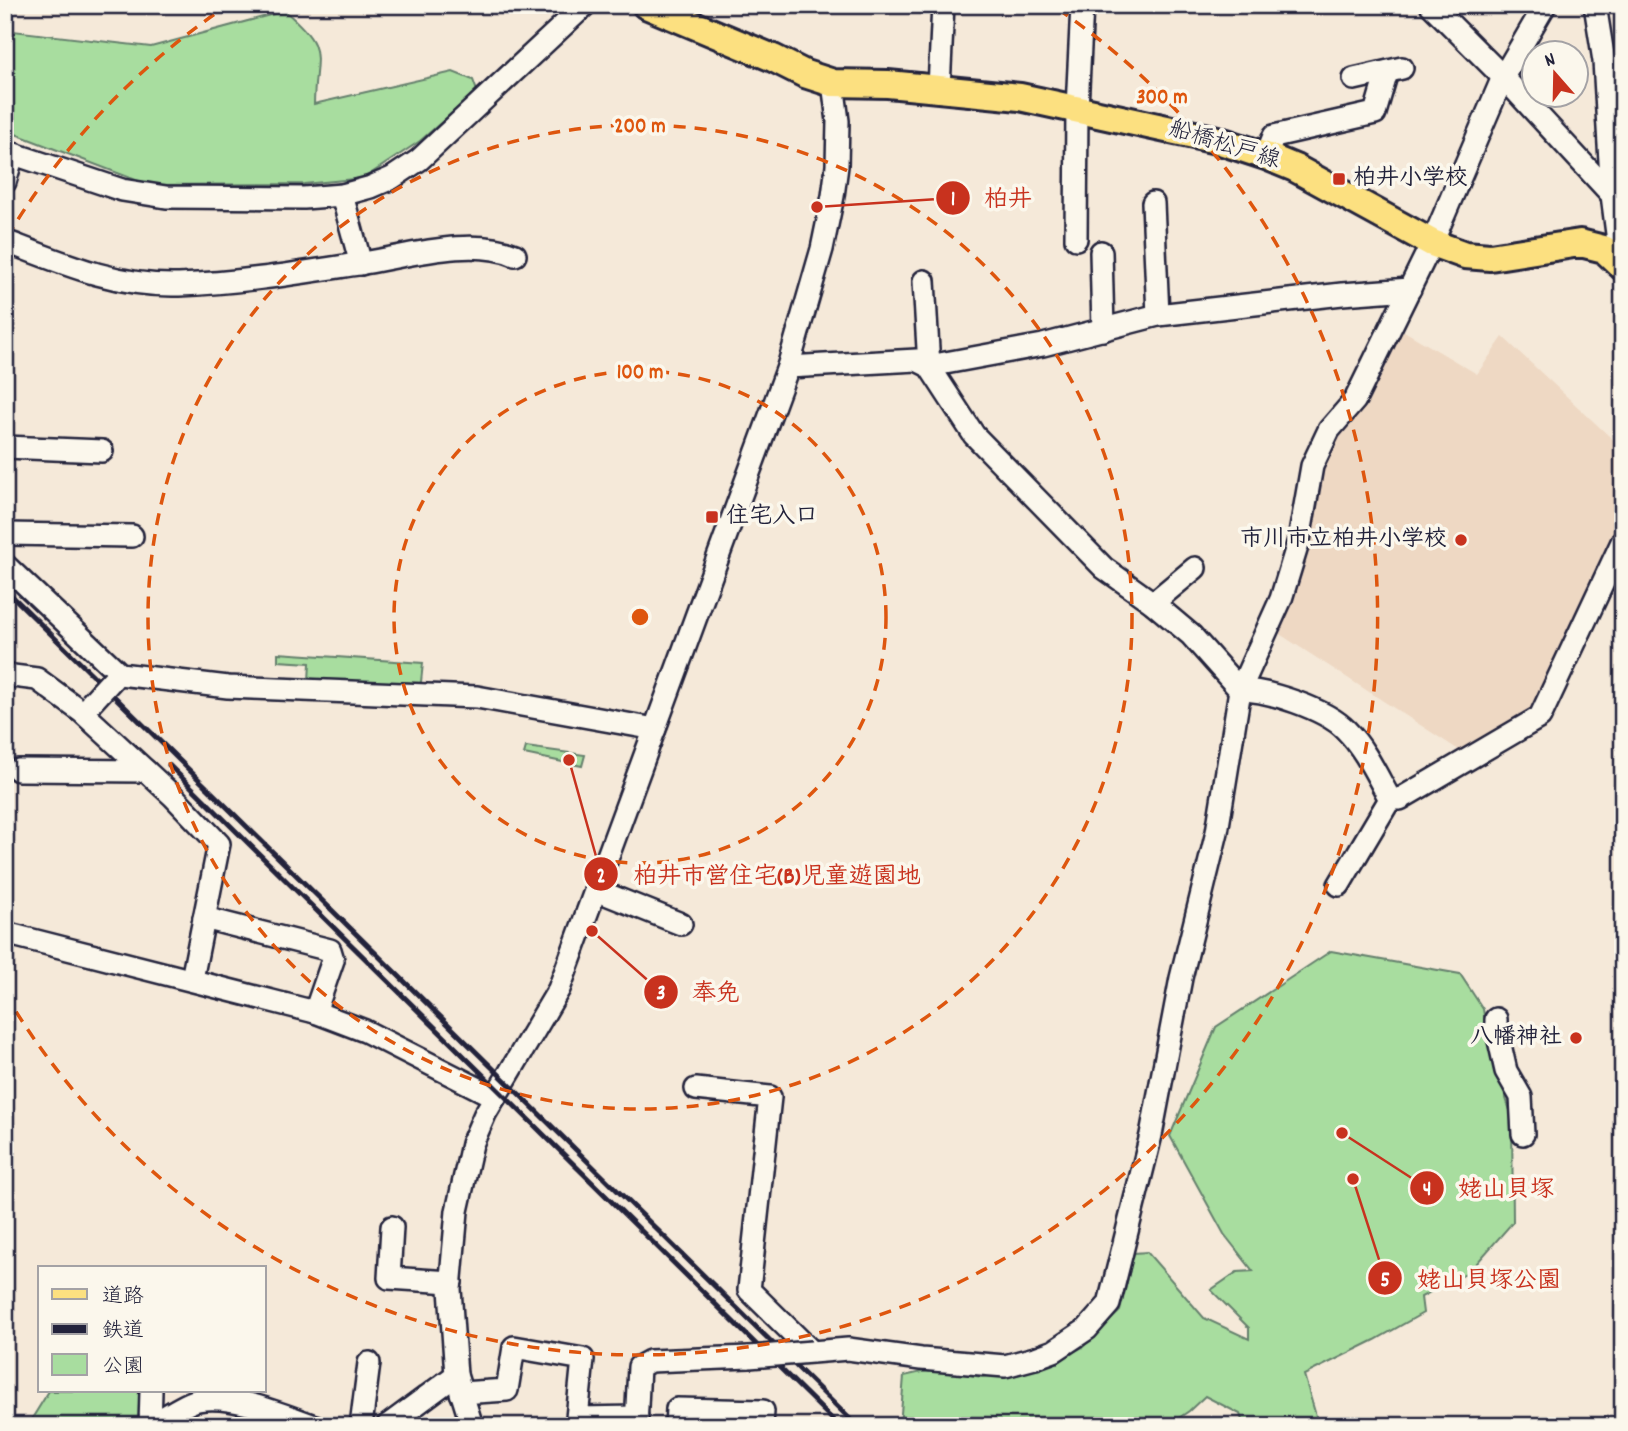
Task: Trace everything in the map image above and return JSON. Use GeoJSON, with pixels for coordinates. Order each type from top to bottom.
{"type":"FeatureCollection","features":[{"type":"Feature","properties":{"kind":"main road","name":"船橋松戸線"},"geometry":{"type":"LineString","coordinates":[[646,5],[805,74],[833,83],[888,84],[1020,97],[1217,140],[1266,156],[1321,181],[1432,243],[1465,255],[1490,257],[1580,243],[1604,249],[1622,266]]}},
{"type":"Feature","properties":{"kind":"street"},"geometry":{"type":"LineString","coordinates":[[5,182],[9,152],[122,190],[166,197],[304,198],[342,195],[382,183],[419,160],[585,5]]}},
{"type":"Feature","properties":{"kind":"street"},"geometry":{"type":"LineString","coordinates":[[939,88],[943,5]]}},
{"type":"Feature","properties":{"kind":"street"},"geometry":{"type":"LineString","coordinates":[[1076,239],[1077,108],[1082,5]]}},
{"type":"Feature","properties":{"kind":"street"},"geometry":{"type":"LineString","coordinates":[[1431,5],[1612,195]]}},
{"type":"Feature","properties":{"kind":"street"},"geometry":{"type":"LineString","coordinates":[[387,1426],[458,1384],[507,1390],[514,1347],[583,1359],[577,1418],[636,1421],[639,1367],[650,1361],[848,1349],[1005,1366],[1054,1351],[1087,1329],[1109,1304],[1151,1135],[1181,978],[1217,832],[1240,690],[1281,599],[1299,540],[1312,466],[1329,430],[1355,400],[1432,243],[1503,78],[1545,5]]}},
{"type":"Feature","properties":{"kind":"street"},"geometry":{"type":"LineString","coordinates":[[1595,5],[1604,61],[1612,195],[1622,266]]}},
{"type":"Feature","properties":{"kind":"street"},"geometry":{"type":"LineString","coordinates":[[1266,156],[1274,136],[1375,113],[1395,70],[1354,79]]}},
{"type":"Feature","properties":{"kind":"street"},"geometry":{"type":"LineString","coordinates":[[472,1426],[458,1384],[451,1282],[457,1211],[472,1144],[495,1097],[559,989],[788,367],[822,249],[833,196],[838,121],[833,83]]}},
{"type":"Feature","properties":{"kind":"street"},"geometry":{"type":"LineString","coordinates":[[342,195],[360,264]]}},
{"type":"Feature","properties":{"kind":"street"},"geometry":{"type":"LineString","coordinates":[[1153,203],[1158,315]]}},
{"type":"Feature","properties":{"kind":"street"},"geometry":{"type":"LineString","coordinates":[[5,241],[82,271],[125,282],[178,285],[267,278],[455,248],[502,249],[515,255]]}},
{"type":"Feature","properties":{"kind":"street"},"geometry":{"type":"LineString","coordinates":[[1101,251],[1103,330]]}},
{"type":"Feature","properties":{"kind":"street"},"geometry":{"type":"LineString","coordinates":[[924,281],[929,366],[974,435],[1104,568],[1153,603],[1191,635],[1240,690],[1259,690],[1312,709],[1345,729],[1369,762],[1390,799]]}},
{"type":"Feature","properties":{"kind":"street"},"geometry":{"type":"LineString","coordinates":[[788,367],[917,360],[929,366],[1043,345],[1158,315],[1410,289]]}},
{"type":"Feature","properties":{"kind":"street"},"geometry":{"type":"LineString","coordinates":[[5,447],[102,452]]}},
{"type":"Feature","properties":{"kind":"street"},"geometry":{"type":"LineString","coordinates":[[5,534],[132,536]]}},
{"type":"Feature","properties":{"kind":"street"},"geometry":{"type":"LineString","coordinates":[[1390,799],[1400,799],[1540,717],[1623,540]]}},
{"type":"Feature","properties":{"kind":"street"},"geometry":{"type":"LineString","coordinates":[[1153,603],[1195,568]]}},
{"type":"Feature","properties":{"kind":"street"},"geometry":{"type":"LineString","coordinates":[[9,578],[116,677],[228,687],[477,697],[655,729]]}},
{"type":"Feature","properties":{"kind":"street"},"geometry":{"type":"LineString","coordinates":[[5,675],[37,679],[87,708],[219,844],[192,979]]}},
{"type":"Feature","properties":{"kind":"street"},"geometry":{"type":"LineString","coordinates":[[87,708],[116,677]]}},
{"type":"Feature","properties":{"kind":"street"},"geometry":{"type":"LineString","coordinates":[[18,770],[146,771]]}},
{"type":"Feature","properties":{"kind":"street"},"geometry":{"type":"LineString","coordinates":[[1339,885],[1390,799]]}},
{"type":"Feature","properties":{"kind":"street"},"geometry":{"type":"LineString","coordinates":[[596,890],[681,924]]}},
{"type":"Feature","properties":{"kind":"street"},"geometry":{"type":"LineString","coordinates":[[204,918],[330,950],[333,960],[315,1012]]}},
{"type":"Feature","properties":{"kind":"street"},"geometry":{"type":"LineString","coordinates":[[5,933],[315,1012],[365,1031],[495,1097]]}},
{"type":"Feature","properties":{"kind":"street"},"geometry":{"type":"LineString","coordinates":[[1496,1018],[1506,1071],[1521,1097],[1523,1134]]}},
{"type":"Feature","properties":{"kind":"street"},"geometry":{"type":"LineString","coordinates":[[696,1089],[770,1097],[749,1290],[812,1352]]}},
{"type":"Feature","properties":{"kind":"street"},"geometry":{"type":"LineString","coordinates":[[392,1227],[389,1278],[451,1282]]}},
{"type":"Feature","properties":{"kind":"street"},"geometry":{"type":"LineString","coordinates":[[361,1426],[369,1363]]}},
{"type":"Feature","properties":{"kind":"street"},"geometry":{"type":"LineString","coordinates":[[150,1392],[150,1426],[197,1400],[229,1395],[315,1426]]}},
{"type":"Feature","properties":{"kind":"street"},"geometry":{"type":"LineString","coordinates":[[676,1426],[677,1409],[763,1411],[762,1426]]}},
{"type":"Feature","properties":{"kind":"shaded area","name":"市川市立柏井小学校"},"geometry":{"type":"Polygon","coordinates":[[[1399,328],[1477,374],[1503,337],[1623,449],[1623,530],[1533,715],[1465,754],[1275,631],[1317,475],[1334,440],[1399,328]]]}},
{"type":"Feature","properties":{"kind":"green space"},"geometry":{"type":"Polygon","coordinates":[[[285,11],[314,43],[317,62],[314,104],[453,72],[473,80],[477,91],[420,141],[364,178],[304,184],[149,185],[5,130],[5,30],[151,47],[285,11]]]}},
{"type":"Feature","properties":{"kind":"green space"},"geometry":{"type":"Polygon","coordinates":[[[278,653],[423,663],[421,682],[415,688],[309,681],[310,663],[278,661],[278,653]]]}},
{"type":"Feature","properties":{"kind":"green space"},"geometry":{"type":"Polygon","coordinates":[[[526,747],[585,755],[582,766],[524,754],[526,747]]]}},
{"type":"Feature","properties":{"kind":"green space"},"geometry":{"type":"Polygon","coordinates":[[[1331,951],[1460,974],[1483,1009],[1489,1045],[1512,1117],[1513,1222],[1470,1271],[1421,1297],[1423,1313],[1304,1375],[1319,1426],[1244,1426],[1240,1414],[1205,1396],[1167,1426],[900,1426],[904,1376],[935,1369],[982,1377],[1040,1369],[1083,1347],[1120,1311],[1134,1253],[1147,1252],[1204,1318],[1249,1339],[1249,1328],[1211,1290],[1237,1272],[1253,1271],[1224,1234],[1170,1136],[1216,1027],[1331,951]]]}},
{"type":"Feature","properties":{"kind":"green space"},"geometry":{"type":"Polygon","coordinates":[[[48,1392],[145,1392],[152,1426],[5,1426],[31,1420],[48,1392]]]}},
{"type":"Feature","properties":{"kind":"railway"},"geometry":{"type":"LineString","coordinates":[[5,589],[857,1426]]}},
{"type":"Feature","properties":{"kind":"railway"},"geometry":{"type":"LineString","coordinates":[[169,765],[839,1426]]}},
{"type":"Feature","properties":{"kind":"place","name":"柏井小学校"},"geometry":{"type":"Point","coordinates":[1339,179]}},
{"type":"Feature","properties":{"kind":"place","name":"柏井"},"geometry":{"type":"Point","coordinates":[817,207]}},
{"type":"Feature","properties":{"kind":"place","name":"住宅入口"},"geometry":{"type":"Point","coordinates":[712,517]}},
{"type":"Feature","properties":{"kind":"place","name":"市川市立柏井小学校"},"geometry":{"type":"Point","coordinates":[1461,540]}},
{"type":"Feature","properties":{"kind":"place","name":"柏井市営住宅(B)児童遊園地"},"geometry":{"type":"Point","coordinates":[569,760]}},
{"type":"Feature","properties":{"kind":"place","name":"奉免"},"geometry":{"type":"Point","coordinates":[592,931]}},
{"type":"Feature","properties":{"kind":"place","name":"八幡神社"},"geometry":{"type":"Point","coordinates":[1576,1038]}},
{"type":"Feature","properties":{"kind":"place","name":"姥山貝塚"},"geometry":{"type":"Point","coordinates":[1342,1133]}},
{"type":"Feature","properties":{"kind":"place","name":"姥山貝塚公園"},"geometry":{"type":"Point","coordinates":[1353,1179]}}]}
